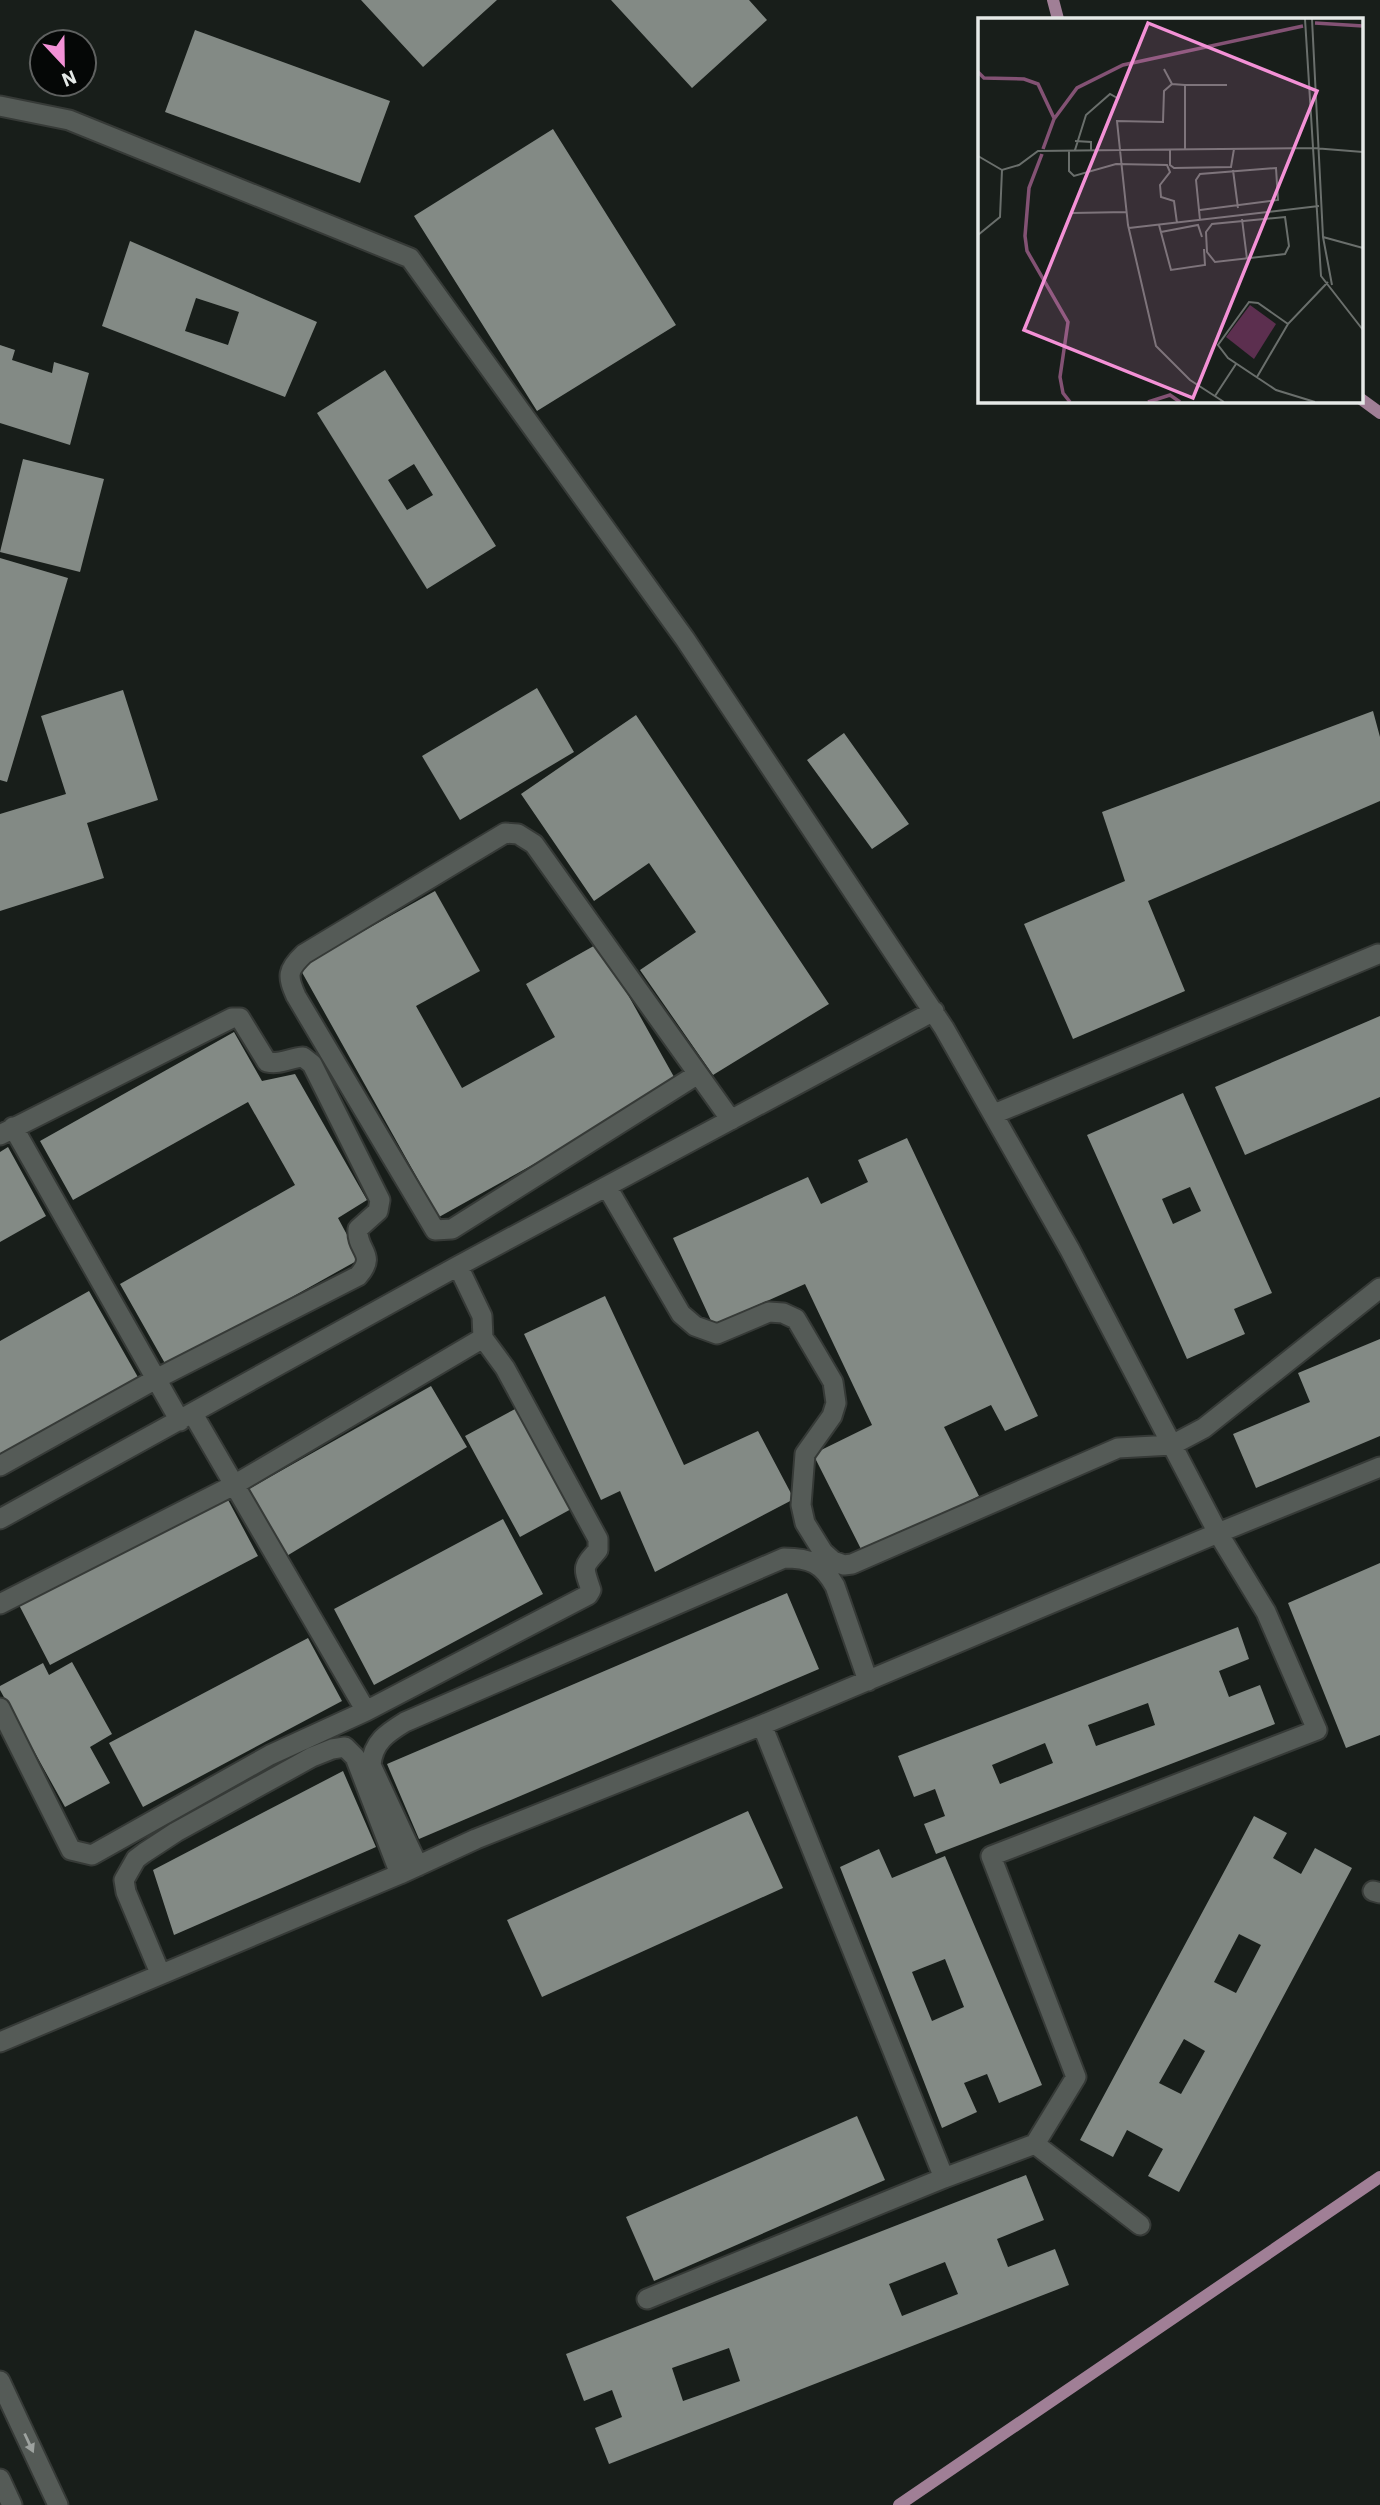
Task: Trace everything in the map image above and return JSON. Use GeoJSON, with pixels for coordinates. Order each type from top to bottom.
{"type":"FeatureCollection","features":[{"type":"Feature","properties":{"kind":"street"},"geometry":{"type":"LineString","coordinates":[[0,106],[69,120],[410,258],[685,639],[934,1012],[1070,1250],[1218,1534],[1266,1612],[1317,1730],[991,1856],[1076,2077],[1035,2144],[944,2178],[648,2299]]}},
{"type":"Feature","properties":{"kind":"street"},"geometry":{"type":"LineString","coordinates":[[698,1074],[452,1229],[435,1230],[296,996],[289,981],[292,965],[303,954],[505,833],[518,834],[534,844],[732,1120]]}},
{"type":"Feature","properties":{"kind":"street"},"geometry":{"type":"LineString","coordinates":[[994,1114],[1378,954]]}},
{"type":"Feature","properties":{"kind":"street"},"geometry":{"type":"LineString","coordinates":[[0,1519],[458,1266],[934,1012]]}},
{"type":"Feature","properties":{"kind":"street"},"geometry":{"type":"LineString","coordinates":[[0,1465],[156,1379],[358,1276],[366,1267],[367,1256],[357,1237],[358,1229],[378,1211],[380,1200],[312,1064],[303,1057],[277,1064],[267,1062],[240,1018],[232,1017],[7,1131],[156,1379],[234,1485],[366,1711]]}},
{"type":"Feature","properties":{"kind":"street"},"geometry":{"type":"LineString","coordinates":[[607,1187],[681,1314],[695,1326],[717,1334],[769,1311],[783,1313],[796,1320],[833,1382],[836,1403],[832,1416],[805,1454],[801,1505],[805,1523],[823,1552],[833,1561],[844,1565],[852,1564],[1118,1448],[1172,1445],[1204,1428],[1380,1288]]}},
{"type":"Feature","properties":{"kind":"street"},"geometry":{"type":"LineString","coordinates":[[0,1709],[71,1850],[92,1855],[270,1755],[366,1711],[588,1595],[591,1590],[584,1570],[589,1558],[598,1550],[598,1539],[505,1368],[483,1338],[482,1316],[458,1266]]}},
{"type":"Feature","properties":{"kind":"street"},"geometry":{"type":"LineString","coordinates":[[0,1604],[234,1485],[483,1338]]}},
{"type":"Feature","properties":{"kind":"street"},"geometry":{"type":"LineString","coordinates":[[0,2042],[409,1870],[476,1839],[867,1681],[1380,1467]]}},
{"type":"Feature","properties":{"kind":"street"},"geometry":{"type":"LineString","coordinates":[[409,1870],[371,1765],[372,1752],[389,1732],[784,1558],[801,1558],[822,1567],[827,1573],[835,1586],[867,1681]]}},
{"type":"Feature","properties":{"kind":"street"},"geometry":{"type":"LineString","coordinates":[[762,1724],[944,2178]]}},
{"type":"Feature","properties":{"kind":"street"},"geometry":{"type":"LineString","coordinates":[[160,1973],[126,1892],[124,1880],[136,1859],[176,1832],[332,1749],[345,1747],[355,1757],[409,1870]]}},
{"type":"Feature","properties":{"kind":"street"},"geometry":{"type":"LineString","coordinates":[[1035,2144],[1140,2225]]}},
{"type":"Feature","properties":{"kind":"street"},"geometry":{"type":"LineString","coordinates":[[0,2381],[58,2505]]}},
{"type":"Feature","properties":{"kind":"street"},"geometry":{"type":"LineString","coordinates":[[0,2479],[12,2505]]}},
{"type":"Feature","properties":{"kind":"building"},"geometry":{"type":"Polygon","coordinates":[[[361,0],[497,0],[423,67],[361,0]]]}},
{"type":"Feature","properties":{"kind":"building"},"geometry":{"type":"Polygon","coordinates":[[[611,0],[749,0],[767,20],[692,88],[611,0]]]}},
{"type":"Feature","properties":{"kind":"building"},"geometry":{"type":"Polygon","coordinates":[[[195,30],[390,101],[360,183],[165,112],[195,30]]]}},
{"type":"Feature","properties":{"kind":"building"},"geometry":{"type":"Polygon","coordinates":[[[553,129],[676,325],[537,411],[414,216],[553,129]]]}},
{"type":"Feature","properties":{"kind":"building"},"geometry":{"type":"Polygon","coordinates":[[[130,241],[317,322],[285,397],[102,326],[130,241]],[[196,298],[185,331],[228,345],[239,312],[196,298]]]}},
{"type":"Feature","properties":{"kind":"building"},"geometry":{"type":"Polygon","coordinates":[[[0,345],[15,350],[12,360],[52,373],[54,362],[89,373],[70,445],[0,423],[0,345]]]}},
{"type":"Feature","properties":{"kind":"building"},"geometry":{"type":"Polygon","coordinates":[[[385,370],[496,546],[427,589],[317,413],[385,370]],[[414,464],[388,480],[407,510],[433,495],[414,464]]]}},
{"type":"Feature","properties":{"kind":"building"},"geometry":{"type":"Polygon","coordinates":[[[23,459],[104,479],[80,572],[0,552],[23,459]]]}},
{"type":"Feature","properties":{"kind":"building"},"geometry":{"type":"Polygon","coordinates":[[[0,558],[68,578],[7,782],[0,780],[0,558]]]}},
{"type":"Feature","properties":{"kind":"building"},"geometry":{"type":"Polygon","coordinates":[[[537,688],[574,752],[460,820],[422,756],[537,688]]]}},
{"type":"Feature","properties":{"kind":"building"},"geometry":{"type":"Polygon","coordinates":[[[123,690],[158,800],[87,823],[104,878],[0,911],[0,814],[66,794],[41,716],[123,690]]]}},
{"type":"Feature","properties":{"kind":"building"},"geometry":{"type":"Polygon","coordinates":[[[1373,711],[1380,737],[1380,801],[1148,901],[1185,991],[1073,1039],[1024,924],[1125,881],[1102,812],[1373,711]]]}},
{"type":"Feature","properties":{"kind":"building"},"geometry":{"type":"Polygon","coordinates":[[[636,715],[829,1004],[713,1075],[640,970],[696,932],[649,863],[594,901],[521,794],[636,715]]]}},
{"type":"Feature","properties":{"kind":"building"},"geometry":{"type":"Polygon","coordinates":[[[844,733],[909,824],[872,849],[807,760],[844,733]]]}},
{"type":"Feature","properties":{"kind":"building"},"geometry":{"type":"Polygon","coordinates":[[[435,891],[480,971],[416,1006],[462,1088],[555,1037],[526,984],[599,943],[678,1084],[439,1217],[299,967],[435,891]]]}},
{"type":"Feature","properties":{"kind":"building"},"geometry":{"type":"Polygon","coordinates":[[[1380,1016],[1380,1097],[1245,1155],[1215,1087],[1380,1016]]]}},
{"type":"Feature","properties":{"kind":"building"},"geometry":{"type":"Polygon","coordinates":[[[234,1032],[262,1081],[295,1074],[367,1200],[338,1218],[360,1259],[167,1367],[120,1284],[295,1185],[248,1102],[73,1200],[40,1141],[234,1032]]]}},
{"type":"Feature","properties":{"kind":"building"},"geometry":{"type":"Polygon","coordinates":[[[1183,1093],[1272,1293],[1234,1309],[1245,1334],[1187,1359],[1087,1135],[1183,1093]],[[1190,1187],[1162,1199],[1173,1224],[1201,1211],[1190,1187]]]}},
{"type":"Feature","properties":{"kind":"building"},"geometry":{"type":"Polygon","coordinates":[[[907,1138],[1038,1416],[1005,1431],[991,1405],[944,1427],[979,1496],[864,1555],[813,1454],[872,1425],[805,1284],[713,1325],[673,1238],[808,1177],[821,1204],[868,1182],[858,1160],[907,1138]]]}},
{"type":"Feature","properties":{"kind":"building"},"geometry":{"type":"Polygon","coordinates":[[[8,1147],[46,1216],[0,1242],[0,1152],[8,1147]]]}},
{"type":"Feature","properties":{"kind":"building"},"geometry":{"type":"Polygon","coordinates":[[[89,1291],[139,1379],[0,1457],[0,1341],[89,1291]]]}},
{"type":"Feature","properties":{"kind":"building"},"geometry":{"type":"Polygon","coordinates":[[[605,1296],[684,1465],[758,1431],[794,1499],[655,1572],[620,1491],[601,1500],[524,1334],[605,1296]]]}},
{"type":"Feature","properties":{"kind":"building"},"geometry":{"type":"Polygon","coordinates":[[[1380,1339],[1380,1436],[1256,1488],[1233,1434],[1310,1402],[1298,1373],[1380,1339]]]}},
{"type":"Feature","properties":{"kind":"building"},"geometry":{"type":"Polygon","coordinates":[[[431,1386],[467,1447],[285,1557],[247,1490],[431,1386]]]}},
{"type":"Feature","properties":{"kind":"building"},"geometry":{"type":"Polygon","coordinates":[[[517,1408],[573,1508],[520,1537],[465,1436],[517,1408]]]}},
{"type":"Feature","properties":{"kind":"building"},"geometry":{"type":"Polygon","coordinates":[[[226,1496],[258,1556],[50,1665],[19,1605],[226,1496]]]}},
{"type":"Feature","properties":{"kind":"building"},"geometry":{"type":"Polygon","coordinates":[[[503,1519],[543,1594],[374,1685],[334,1609],[503,1519]]]}},
{"type":"Feature","properties":{"kind":"building"},"geometry":{"type":"Polygon","coordinates":[[[1380,1563],[1380,1735],[1346,1748],[1288,1603],[1380,1563]]]}},
{"type":"Feature","properties":{"kind":"building"},"geometry":{"type":"Polygon","coordinates":[[[787,1593],[819,1669],[419,1839],[387,1764],[787,1593]]]}},
{"type":"Feature","properties":{"kind":"building"},"geometry":{"type":"Polygon","coordinates":[[[1238,1627],[1249,1659],[1219,1671],[1229,1697],[1260,1685],[1275,1724],[936,1854],[924,1824],[945,1816],[935,1789],[914,1797],[898,1756],[1238,1627]],[[1148,1703],[1088,1725],[1096,1746],[1155,1725],[1148,1703]],[[1045,1743],[992,1765],[1000,1784],[1053,1763],[1045,1743]]]}},
{"type":"Feature","properties":{"kind":"building"},"geometry":{"type":"Polygon","coordinates":[[[308,1638],[342,1701],[143,1807],[109,1743],[308,1638]]]}},
{"type":"Feature","properties":{"kind":"building"},"geometry":{"type":"Polygon","coordinates":[[[72,1662],[112,1734],[90,1747],[110,1783],[65,1807],[0,1686],[43,1663],[49,1675],[72,1662]]]}},
{"type":"Feature","properties":{"kind":"building"},"geometry":{"type":"Polygon","coordinates":[[[343,1771],[376,1847],[174,1935],[153,1870],[343,1771]]]}},
{"type":"Feature","properties":{"kind":"building"},"geometry":{"type":"Polygon","coordinates":[[[748,1811],[783,1888],[542,1997],[507,1920],[748,1811]]]}},
{"type":"Feature","properties":{"kind":"building"},"geometry":{"type":"Polygon","coordinates":[[[1254,1816],[1287,1833],[1273,1858],[1301,1874],[1315,1848],[1352,1868],[1179,2192],[1148,2176],[1163,2149],[1127,2130],[1113,2157],[1080,2140],[1254,1816]],[[1239,1934],[1214,1982],[1236,1993],[1261,1945],[1239,1934]],[[1184,2039],[1159,2083],[1181,2094],[1205,2051],[1184,2039]]]}},
{"type":"Feature","properties":{"kind":"building"},"geometry":{"type":"Polygon","coordinates":[[[879,1849],[892,1878],[945,1856],[1042,2085],[999,2103],[987,2074],[964,2083],[977,2112],[942,2128],[840,1867],[879,1849]],[[945,1959],[912,1972],[932,2021],[964,2007],[945,1959]]]}},
{"type":"Feature","properties":{"kind":"building"},"geometry":{"type":"Polygon","coordinates":[[[857,2116],[885,2180],[654,2281],[626,2217],[857,2116]]]}},
{"type":"Feature","properties":{"kind":"building"},"geometry":{"type":"Polygon","coordinates":[[[1026,2175],[1044,2220],[997,2239],[1008,2267],[1055,2249],[1069,2285],[609,2464],[595,2428],[622,2417],[612,2390],[584,2401],[566,2354],[1026,2175]],[[945,2262],[889,2284],[902,2316],[958,2294],[945,2262]],[[729,2348],[672,2368],[683,2401],[740,2381],[729,2348]]]}},
{"type":"Feature","properties":{"kind":"waterway"},"geometry":{"type":"LineString","coordinates":[[1053,0],[1058,18]]}},
{"type":"Feature","properties":{"kind":"waterway"},"geometry":{"type":"LineString","coordinates":[[1362,400],[1380,413]]}},
{"type":"Feature","properties":{"kind":"waterway"},"geometry":{"type":"LineString","coordinates":[[899,2505],[1380,2177]]}}]}
